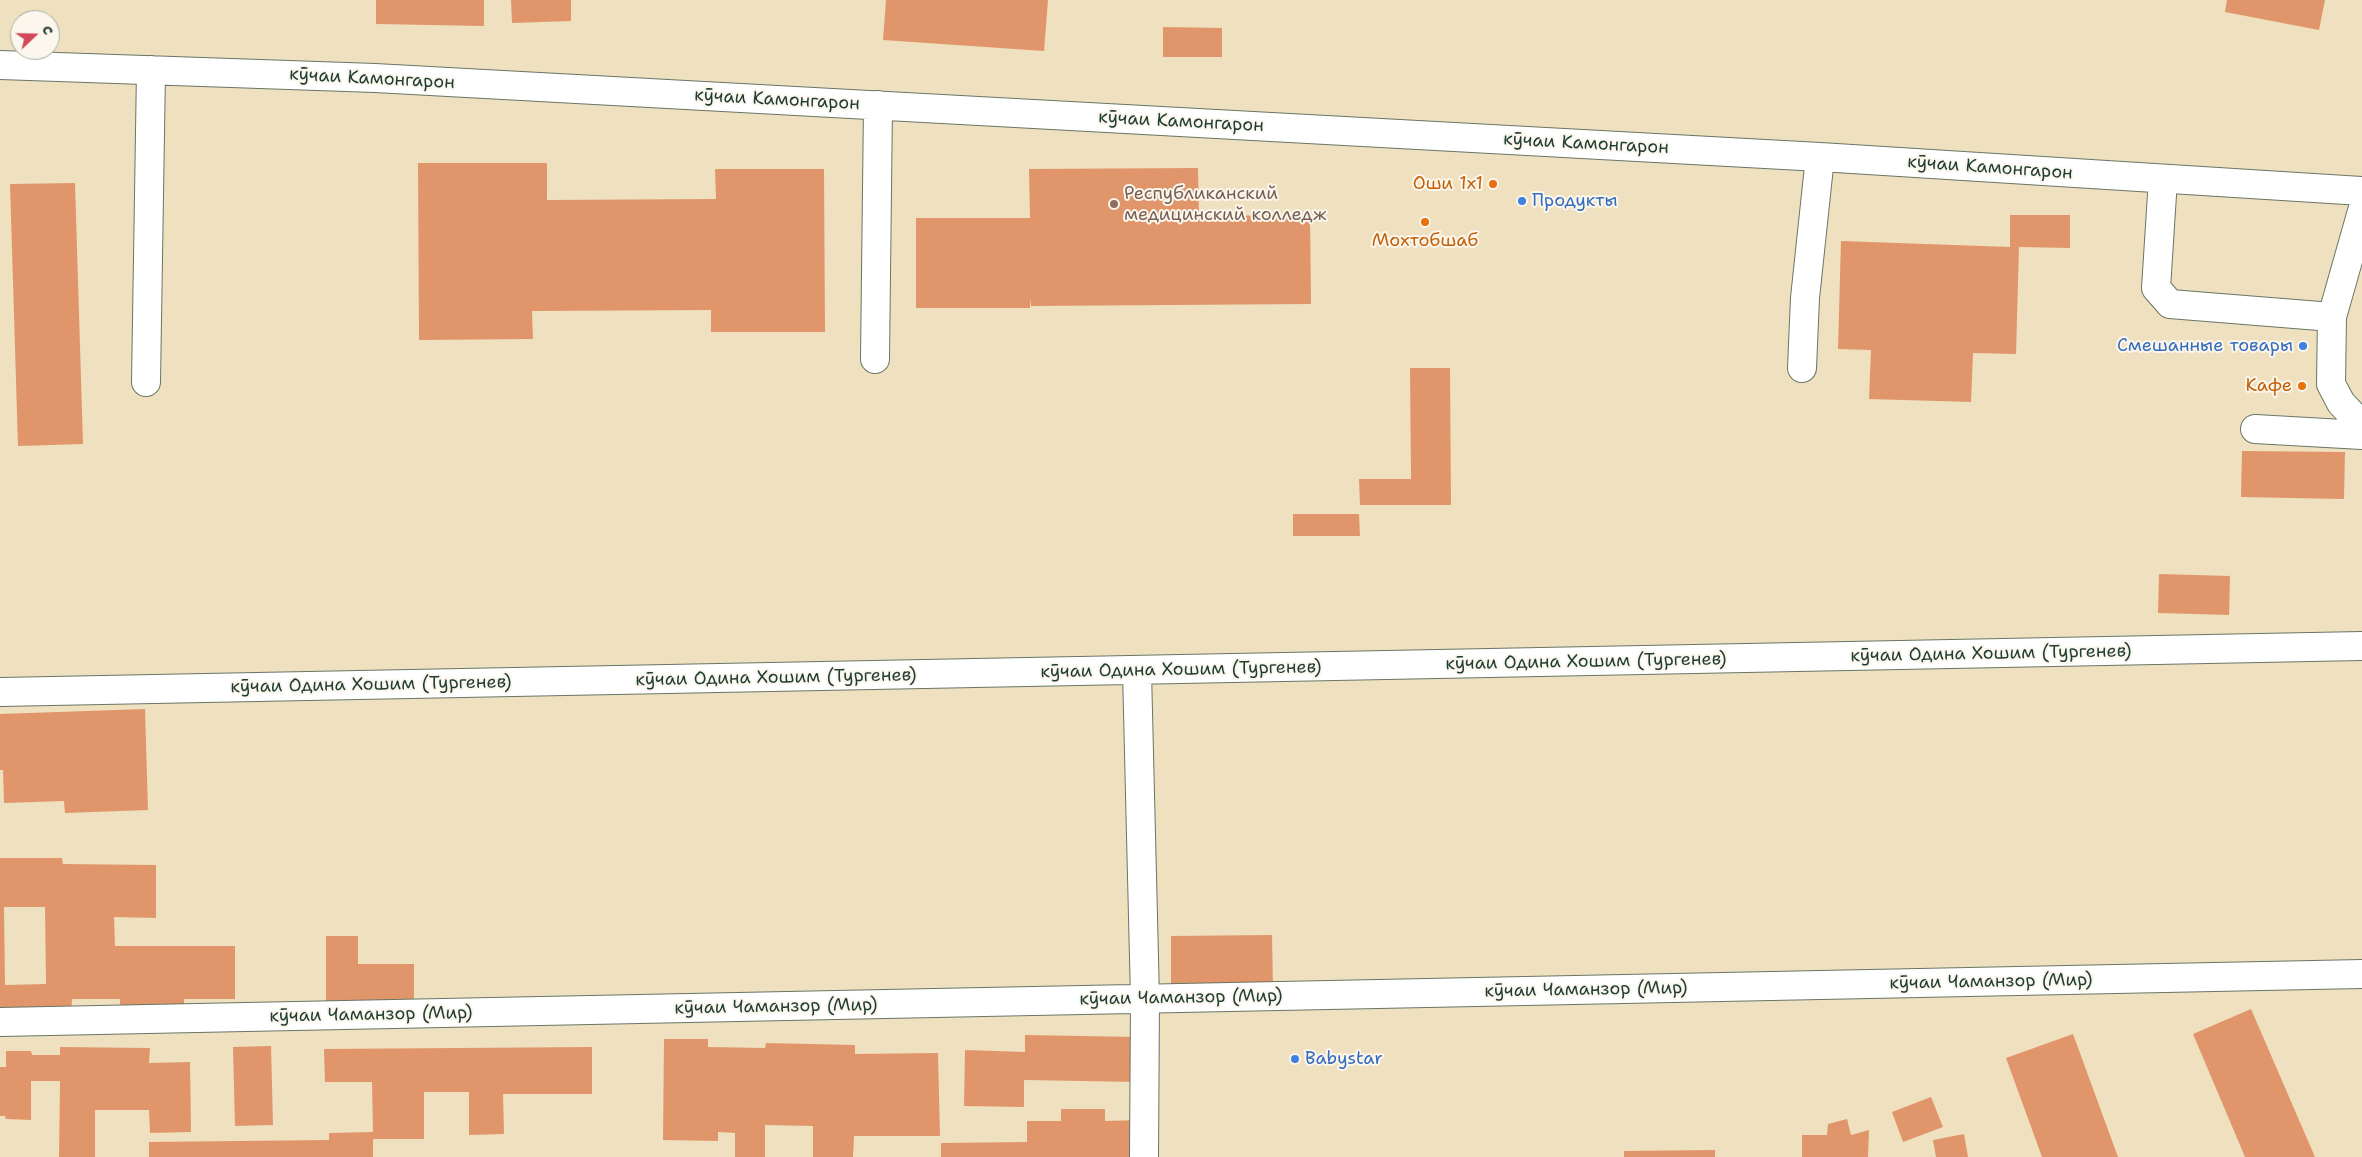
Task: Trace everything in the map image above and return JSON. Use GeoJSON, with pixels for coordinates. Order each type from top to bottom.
{"type":"FeatureCollection","features":[{"type":"Feature","properties":{"kind":"street","name":"кӯчаи Камонгарон"},"geometry":{"type":"LineString","coordinates":[[0,65],[375,78],[1820,157],[2362,191]]}},
{"type":"Feature","properties":{"kind":"street"},"geometry":{"type":"LineString","coordinates":[[146,382],[151,70]]}},
{"type":"Feature","properties":{"kind":"street"},"geometry":{"type":"LineString","coordinates":[[875,359],[878,105]]}},
{"type":"Feature","properties":{"kind":"street"},"geometry":{"type":"LineString","coordinates":[[1802,368],[1805,298],[1820,157]]}},
{"type":"Feature","properties":{"kind":"street"},"geometry":{"type":"LineString","coordinates":[[2163,179],[2156,288],[2170,304],[2332,317]]}},
{"type":"Feature","properties":{"kind":"street"},"geometry":{"type":"LineString","coordinates":[[2362,211],[2332,317],[2331,384],[2342,403],[2362,425]]}},
{"type":"Feature","properties":{"kind":"street"},"geometry":{"type":"LineString","coordinates":[[2255,429],[2362,435]]}},
{"type":"Feature","properties":{"kind":"street","name":"кӯчаи Одина Хошим (Тургенев)"},"geometry":{"type":"LineString","coordinates":[[0,692],[2362,646]]}},
{"type":"Feature","properties":{"kind":"street"},"geometry":{"type":"LineString","coordinates":[[1137,671],[1145,999],[1144,1157]]}},
{"type":"Feature","properties":{"kind":"street","name":"кӯчаи Чаманзор (Мир)"},"geometry":{"type":"LineString","coordinates":[[0,1022],[2362,974]]}},
{"type":"Feature","properties":{"kind":"building"},"geometry":{"type":"Polygon","coordinates":[[[376,0],[484,0],[484,26],[376,24],[376,0]]]}},
{"type":"Feature","properties":{"kind":"building"},"geometry":{"type":"Polygon","coordinates":[[[511,0],[571,0],[571,21],[512,23],[511,0]]]}},
{"type":"Feature","properties":{"kind":"building"},"geometry":{"type":"Polygon","coordinates":[[[886,0],[1048,0],[1044,51],[883,40],[886,0]]]}},
{"type":"Feature","properties":{"kind":"building"},"geometry":{"type":"Polygon","coordinates":[[[2227,0],[2325,0],[2319,30],[2225,12],[2227,0]]]}},
{"type":"Feature","properties":{"kind":"building"},"geometry":{"type":"Polygon","coordinates":[[[1163,27],[1222,28],[1222,57],[1163,57],[1163,27]]]}},
{"type":"Feature","properties":{"kind":"building"},"geometry":{"type":"Polygon","coordinates":[[[418,163],[547,163],[547,200],[716,199],[715,169],[824,169],[825,332],[711,332],[711,310],[532,311],[533,339],[419,340],[418,163]]]}},
{"type":"Feature","properties":{"kind":"building"},"geometry":{"type":"Polygon","coordinates":[[[1198,168],[1199,216],[1310,215],[1311,304],[1031,306],[1030,299],[1030,308],[916,308],[916,218],[1030,218],[1029,169],[1198,168]]]}},
{"type":"Feature","properties":{"kind":"building"},"geometry":{"type":"Polygon","coordinates":[[[75,183],[83,444],[18,446],[10,184],[75,183]]]}},
{"type":"Feature","properties":{"kind":"building"},"geometry":{"type":"Polygon","coordinates":[[[2010,215],[2070,215],[2070,248],[2019,247],[2016,354],[1973,353],[1971,402],[1869,399],[1871,350],[1838,349],[1841,241],[2010,247],[2010,215]]]}},
{"type":"Feature","properties":{"kind":"building"},"geometry":{"type":"Polygon","coordinates":[[[1410,368],[1450,368],[1451,505],[1360,505],[1359,479],[1411,479],[1410,368]]]}},
{"type":"Feature","properties":{"kind":"building"},"geometry":{"type":"Polygon","coordinates":[[[2242,451],[2345,452],[2344,499],[2241,497],[2242,451]]]}},
{"type":"Feature","properties":{"kind":"building"},"geometry":{"type":"Polygon","coordinates":[[[1293,514],[1359,514],[1360,536],[1293,536],[1293,514]]]}},
{"type":"Feature","properties":{"kind":"building"},"geometry":{"type":"Polygon","coordinates":[[[2159,574],[2230,576],[2229,615],[2158,613],[2159,574]]]}},
{"type":"Feature","properties":{"kind":"building"},"geometry":{"type":"Polygon","coordinates":[[[145,709],[148,810],[65,813],[64,801],[4,803],[3,770],[0,770],[0,714],[145,709]]]}},
{"type":"Feature","properties":{"kind":"building"},"geometry":{"type":"Polygon","coordinates":[[[0,858],[62,858],[63,864],[156,865],[156,918],[114,917],[115,946],[235,946],[235,999],[184,999],[184,1016],[120,1015],[120,999],[72,999],[71,1018],[0,1019],[0,858]],[[4,907],[5,985],[46,984],[45,907],[4,907]]]}},
{"type":"Feature","properties":{"kind":"building"},"geometry":{"type":"Polygon","coordinates":[[[1272,935],[1273,989],[1171,990],[1171,936],[1272,935]]]}},
{"type":"Feature","properties":{"kind":"building"},"geometry":{"type":"Polygon","coordinates":[[[326,936],[358,936],[358,964],[414,964],[414,1011],[326,1012],[326,936]]]}},
{"type":"Feature","properties":{"kind":"building"},"geometry":{"type":"Polygon","coordinates":[[[2251,1009],[2315,1157],[2245,1157],[2193,1034],[2251,1009]]]}},
{"type":"Feature","properties":{"kind":"building"},"geometry":{"type":"Polygon","coordinates":[[[2073,1034],[2118,1157],[2042,1157],[2006,1058],[2073,1034]]]}},
{"type":"Feature","properties":{"kind":"building"},"geometry":{"type":"Polygon","coordinates":[[[1025,1035],[1139,1037],[1138,1082],[1024,1080],[1024,1107],[964,1106],[965,1050],[1025,1052],[1025,1035]]]}},
{"type":"Feature","properties":{"kind":"building"},"geometry":{"type":"Polygon","coordinates":[[[664,1039],[708,1039],[708,1047],[765,1048],[766,1043],[855,1045],[855,1054],[938,1053],[940,1136],[854,1136],[853,1157],[813,1157],[813,1126],[765,1125],[765,1157],[735,1157],[735,1133],[718,1132],[718,1141],[663,1140],[664,1039]]]}},
{"type":"Feature","properties":{"kind":"building"},"geometry":{"type":"Polygon","coordinates":[[[271,1046],[273,1125],[235,1126],[233,1047],[271,1046]]]}},
{"type":"Feature","properties":{"kind":"building"},"geometry":{"type":"Polygon","coordinates":[[[60,1047],[150,1048],[149,1063],[190,1062],[191,1132],[150,1133],[149,1110],[95,1110],[95,1157],[59,1157],[60,1081],[31,1081],[31,1120],[6,1119],[5,1116],[0,1116],[0,1067],[6,1067],[6,1051],[31,1051],[32,1055],[60,1055],[60,1047]]]}},
{"type":"Feature","properties":{"kind":"building"},"geometry":{"type":"Polygon","coordinates":[[[592,1047],[592,1094],[503,1094],[504,1134],[469,1135],[469,1092],[424,1092],[424,1139],[373,1139],[373,1157],[149,1157],[149,1142],[329,1140],[329,1133],[373,1132],[372,1082],[325,1082],[324,1049],[592,1047]]]}},
{"type":"Feature","properties":{"kind":"building"},"geometry":{"type":"Polygon","coordinates":[[[1931,1097],[1943,1127],[1903,1142],[1892,1112],[1931,1097]]]}},
{"type":"Feature","properties":{"kind":"building"},"geometry":{"type":"Polygon","coordinates":[[[1061,1109],[1105,1109],[1105,1121],[1140,1120],[1140,1157],[941,1157],[941,1143],[1027,1142],[1027,1121],[1061,1121],[1061,1109]]]}},
{"type":"Feature","properties":{"kind":"building"},"geometry":{"type":"Polygon","coordinates":[[[1847,1119],[1851,1135],[1869,1130],[1868,1157],[1802,1157],[1802,1135],[1827,1135],[1828,1124],[1847,1119]]]}},
{"type":"Feature","properties":{"kind":"building"},"geometry":{"type":"Polygon","coordinates":[[[1964,1134],[1968,1157],[1936,1157],[1933,1140],[1964,1134]]]}},
{"type":"Feature","properties":{"kind":"building"},"geometry":{"type":"Polygon","coordinates":[[[1715,1150],[1715,1157],[1624,1157],[1624,1151],[1715,1150]]]}},
{"type":"Feature","properties":{"kind":"place","name":"Оши 1x1"},"geometry":{"type":"Point","coordinates":[1493,184]}},
{"type":"Feature","properties":{"kind":"place","name":"Продукты"},"geometry":{"type":"Point","coordinates":[1522,201]}},
{"type":"Feature","properties":{"kind":"place","name":"Республиканский медицинский колледж"},"geometry":{"type":"Point","coordinates":[1114,204]}},
{"type":"Feature","properties":{"kind":"place","name":"Мохтобшаб"},"geometry":{"type":"Point","coordinates":[1425,222]}},
{"type":"Feature","properties":{"kind":"place","name":"Смешанные товары"},"geometry":{"type":"Point","coordinates":[2303,346]}},
{"type":"Feature","properties":{"kind":"place","name":"Кафе"},"geometry":{"type":"Point","coordinates":[2302,386]}},
{"type":"Feature","properties":{"kind":"place","name":"Babystar"},"geometry":{"type":"Point","coordinates":[1295,1059]}}]}
